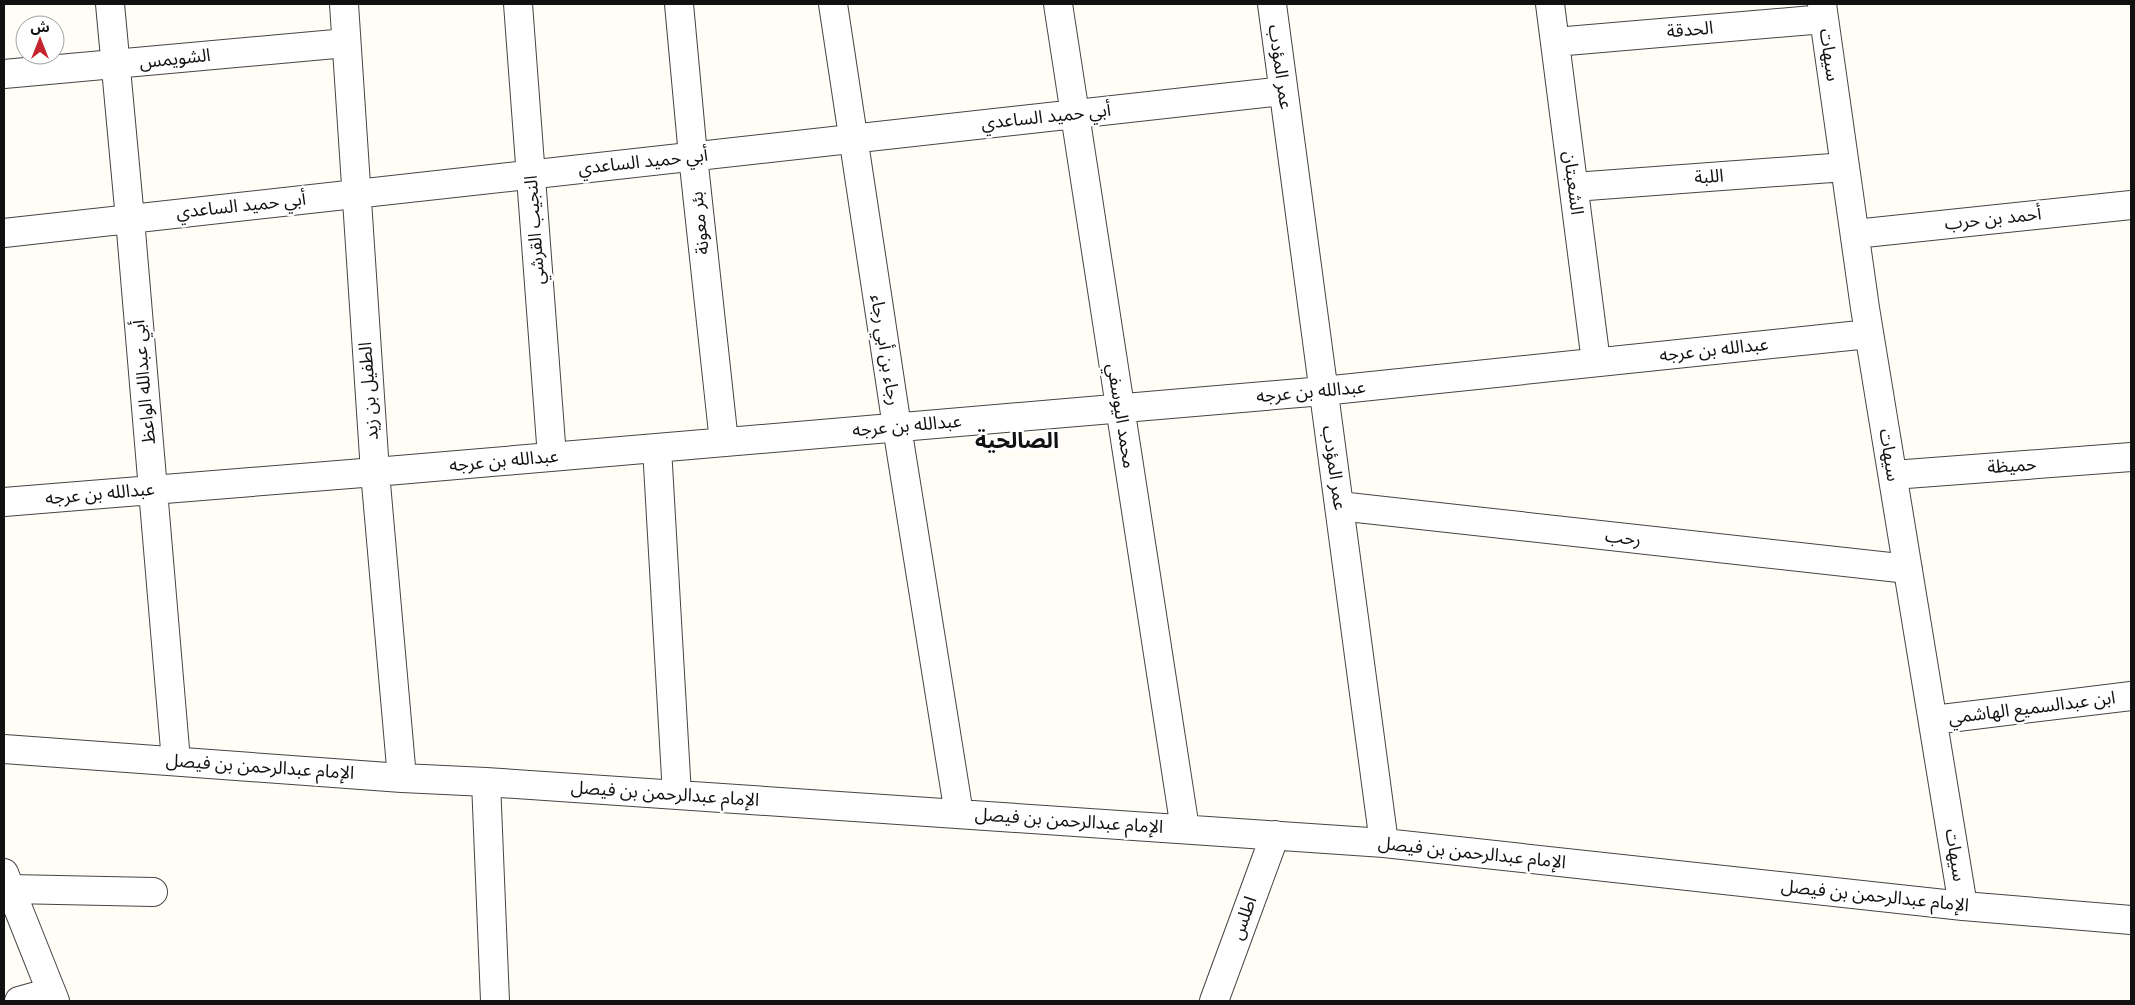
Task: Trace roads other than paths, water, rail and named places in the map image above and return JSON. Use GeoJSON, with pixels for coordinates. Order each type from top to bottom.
{"type":"FeatureCollection","features":[{"type":"Feature","properties":{"kind":"street","name":"أبي عبدالله الواعظ"},"geometry":{"type":"LineString","coordinates":[[110,4],[176,761]]}},
{"type":"Feature","properties":{"kind":"street","name":"الطفيل بن زيد"},"geometry":{"type":"LineString","coordinates":[[344,4],[375,472],[402,778]]}},
{"type":"Feature","properties":{"kind":"street","name":"النجيب القرشي"},"geometry":{"type":"LineString","coordinates":[[518,4],[552,457]]}},
{"type":"Feature","properties":{"kind":"street","name":"بئر معونة"},"geometry":{"type":"LineString","coordinates":[[679,4],[693,156],[724,442]]}},
{"type":"Feature","properties":{"kind":"street","name":"رجاء بن أبي رجاء"},"geometry":{"type":"LineString","coordinates":[[833,4],[897,427],[959,814]]}},
{"type":"Feature","properties":{"kind":"street","name":"محمد اليوسفي"},"geometry":{"type":"LineString","coordinates":[[1058,4],[1185,829]]}},
{"type":"Feature","properties":{"kind":"street","name":"عمر المؤدب"},"geometry":{"type":"LineString","coordinates":[[1272,4],[1384,843]]}},
{"type":"Feature","properties":{"kind":"street","name":"الشعبتان"},"geometry":{"type":"LineString","coordinates":[[1550,4],[1596,362]]}},
{"type":"Feature","properties":{"kind":"street","name":"الحدقة"},"geometry":{"type":"LineString","coordinates":[[1555,42],[1823,11]]}},
{"type":"Feature","properties":{"kind":"street","name":"سيهات"},"geometry":{"type":"LineString","coordinates":[[1823,11],[1869,334],[1963,906]]}},
{"type":"Feature","properties":{"kind":"street","name":"الشويمس"},"geometry":{"type":"LineString","coordinates":[[4,74],[346,43]]}},
{"type":"Feature","properties":{"kind":"street","name":"أبي حميد الساعدي"},"geometry":{"type":"LineString","coordinates":[[4,233],[1283,91]]}},
{"type":"Feature","properties":{"kind":"street","name":"اللبة"},"geometry":{"type":"LineString","coordinates":[[1574,187],[1845,166]]}},
{"type":"Feature","properties":{"kind":"street","name":"أحمد بن حرب"},"geometry":{"type":"LineString","coordinates":[[1855,234],[2131,205]]}},
{"type":"Feature","properties":{"kind":"street","name":"عبدالله بن عرجه"},"geometry":{"type":"LineString","coordinates":[[4,502],[1323,391],[1869,334]]}},
{"type":"Feature","properties":{"kind":"street"},"geometry":{"type":"LineString","coordinates":[[657,448],[677,795]]}},
{"type":"Feature","properties":{"kind":"street","name":"حميظة"},"geometry":{"type":"LineString","coordinates":[[1893,475],[2131,457]]}},
{"type":"Feature","properties":{"kind":"street","name":"رحب"},"geometry":{"type":"LineString","coordinates":[[1339,506],[1908,569]]}},
{"type":"Feature","properties":{"kind":"street","name":"ابن عبدالسميع الهاشمي"},"geometry":{"type":"LineString","coordinates":[[1933,720],[2131,696]]}},
{"type":"Feature","properties":{"kind":"street","name":"الإمام عبدالرحمن بن فيصل"},"geometry":{"type":"LineString","coordinates":[[4,749],[402,778],[486,782],[1384,843],[1963,906],[2131,920]]}},
{"type":"Feature","properties":{"kind":"street"},"geometry":{"type":"LineString","coordinates":[[486,782],[495,1001]]}},
{"type":"Feature","properties":{"kind":"street","name":"اطلس"},"geometry":{"type":"LineString","coordinates":[[1214,1001],[1275,836]]}},
{"type":"Feature","properties":{"kind":"street"},"geometry":{"type":"LineString","coordinates":[[19,1001],[53,997],[7,881],[153,892]]}},
{"type":"Feature","properties":{"kind":"district","name":"الصالحية"},"geometry":{"type":"Point","coordinates":[1017,441]}}]}
